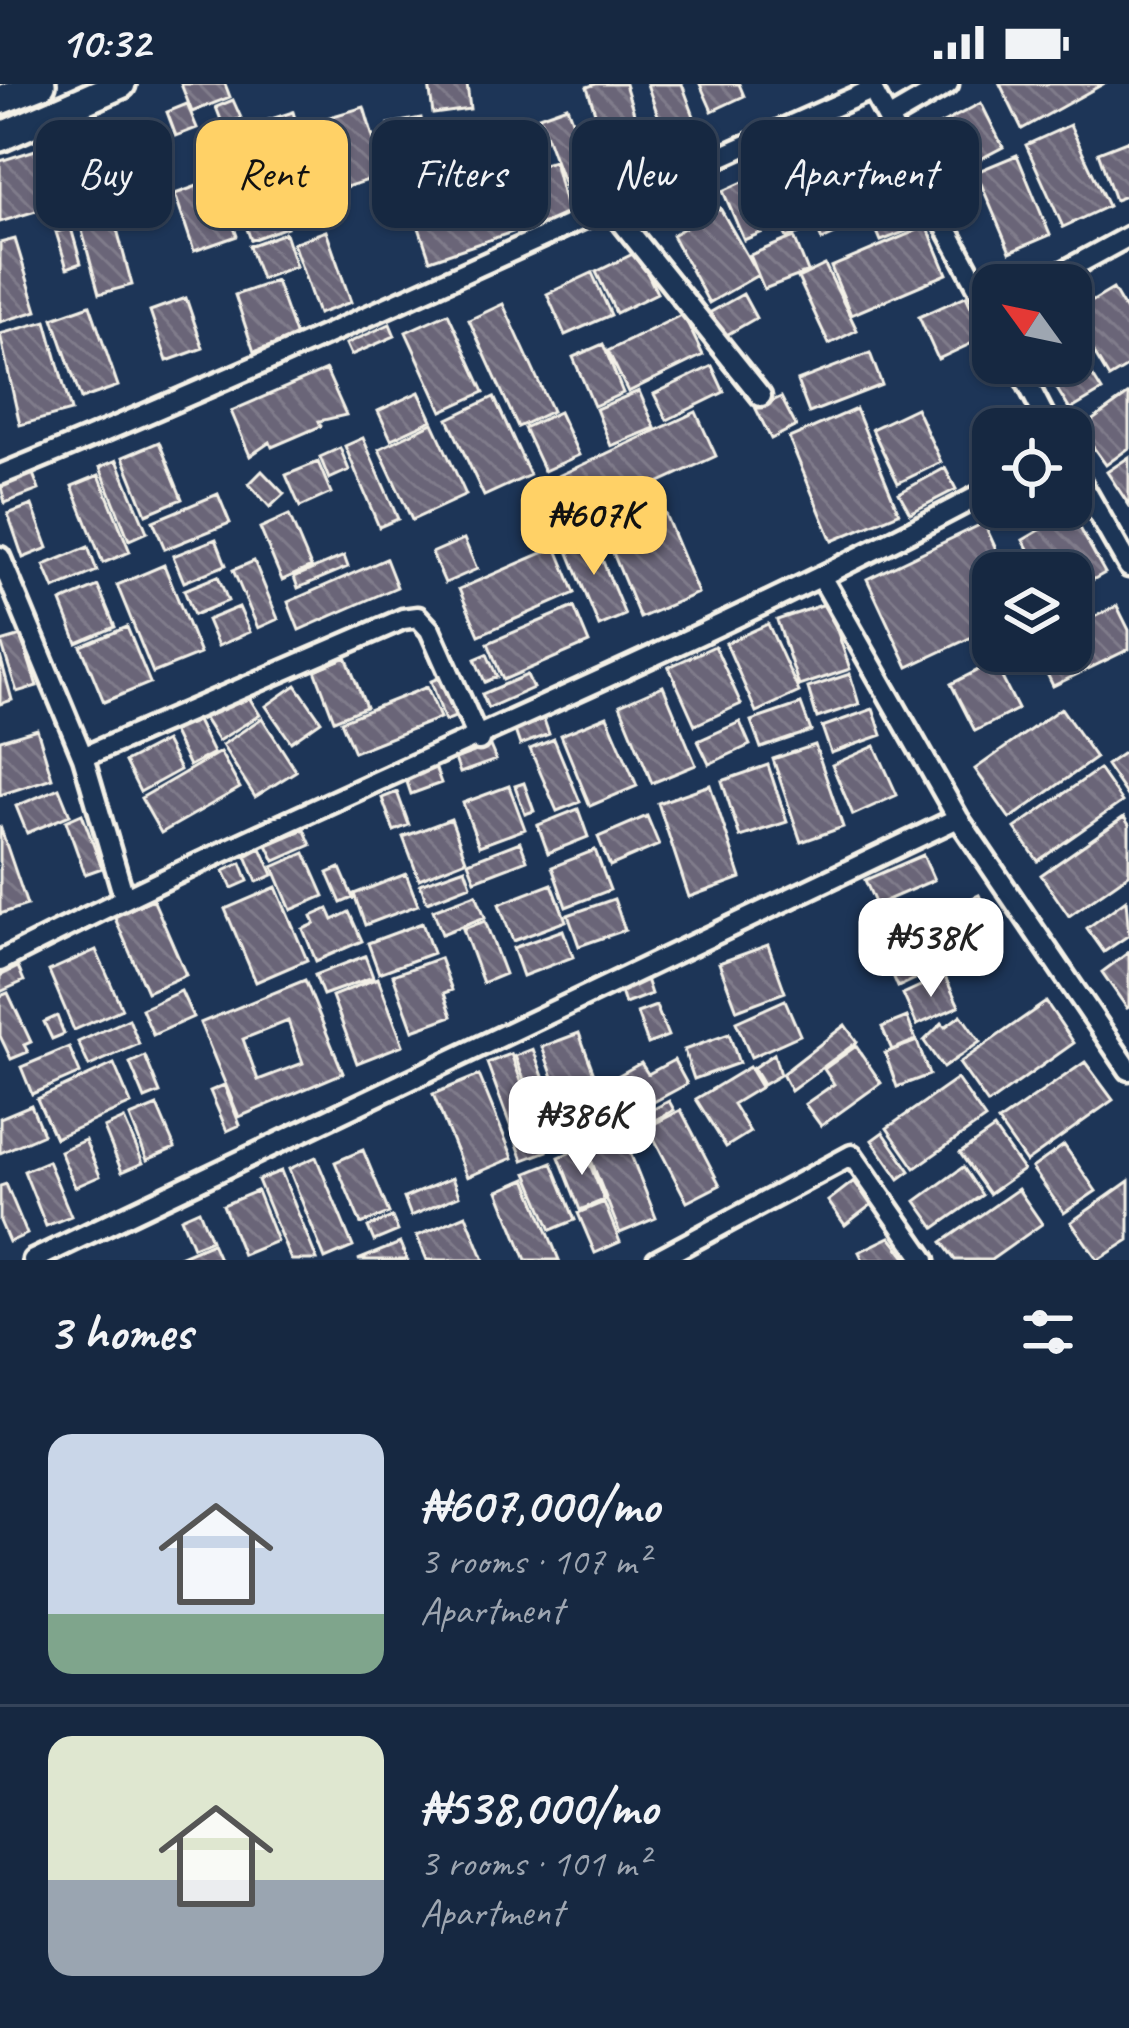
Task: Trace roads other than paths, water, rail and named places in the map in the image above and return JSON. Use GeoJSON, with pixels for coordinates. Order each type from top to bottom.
{"type":"FeatureCollection","features":[{"type":"Feature","properties":{"kind":"main road"},"geometry":{"type":"LineString","coordinates":[[0,100],[41,84]]}},
{"type":"Feature","properties":{"kind":"main road"},"geometry":{"type":"LineString","coordinates":[[0,137],[121,84]]}},
{"type":"Feature","properties":{"kind":"street"},"geometry":{"type":"LineString","coordinates":[[887,119],[948,84]]}},
{"type":"Feature","properties":{"kind":"street"},"geometry":{"type":"LineString","coordinates":[[717,156],[870,87],[972,275]]}},
{"type":"Feature","properties":{"kind":"street"},"geometry":{"type":"LineString","coordinates":[[0,475],[258,370],[572,222]]}},
{"type":"Feature","properties":{"kind":"street"},"geometry":{"type":"LineString","coordinates":[[626,228],[761,396]]}},
{"type":"Feature","properties":{"kind":"street"},"geometry":{"type":"LineString","coordinates":[[1078,264],[1129,236]]}},
{"type":"Feature","properties":{"kind":"street"},"geometry":{"type":"LineString","coordinates":[[0,962],[124,897],[479,740],[823,580],[972,499]]}},
{"type":"Feature","properties":{"kind":"street"},"geometry":{"type":"LineString","coordinates":[[1092,502],[1129,567]]}},
{"type":"Feature","properties":{"kind":"street"},"geometry":{"type":"LineString","coordinates":[[0,557],[83,757],[124,897]]}},
{"type":"Feature","properties":{"kind":"street"},"geometry":{"type":"LineString","coordinates":[[823,580],[958,818],[1129,1070]]}},
{"type":"Feature","properties":{"kind":"street"},"geometry":{"type":"LineString","coordinates":[[83,757],[403,619],[418,617],[430,630],[479,740]]}},
{"type":"Feature","properties":{"kind":"street"},"geometry":{"type":"LineString","coordinates":[[33,1260],[958,818]]}},
{"type":"Feature","properties":{"kind":"street"},"geometry":{"type":"LineString","coordinates":[[657,1260],[852,1156],[925,1260]]}}]}
